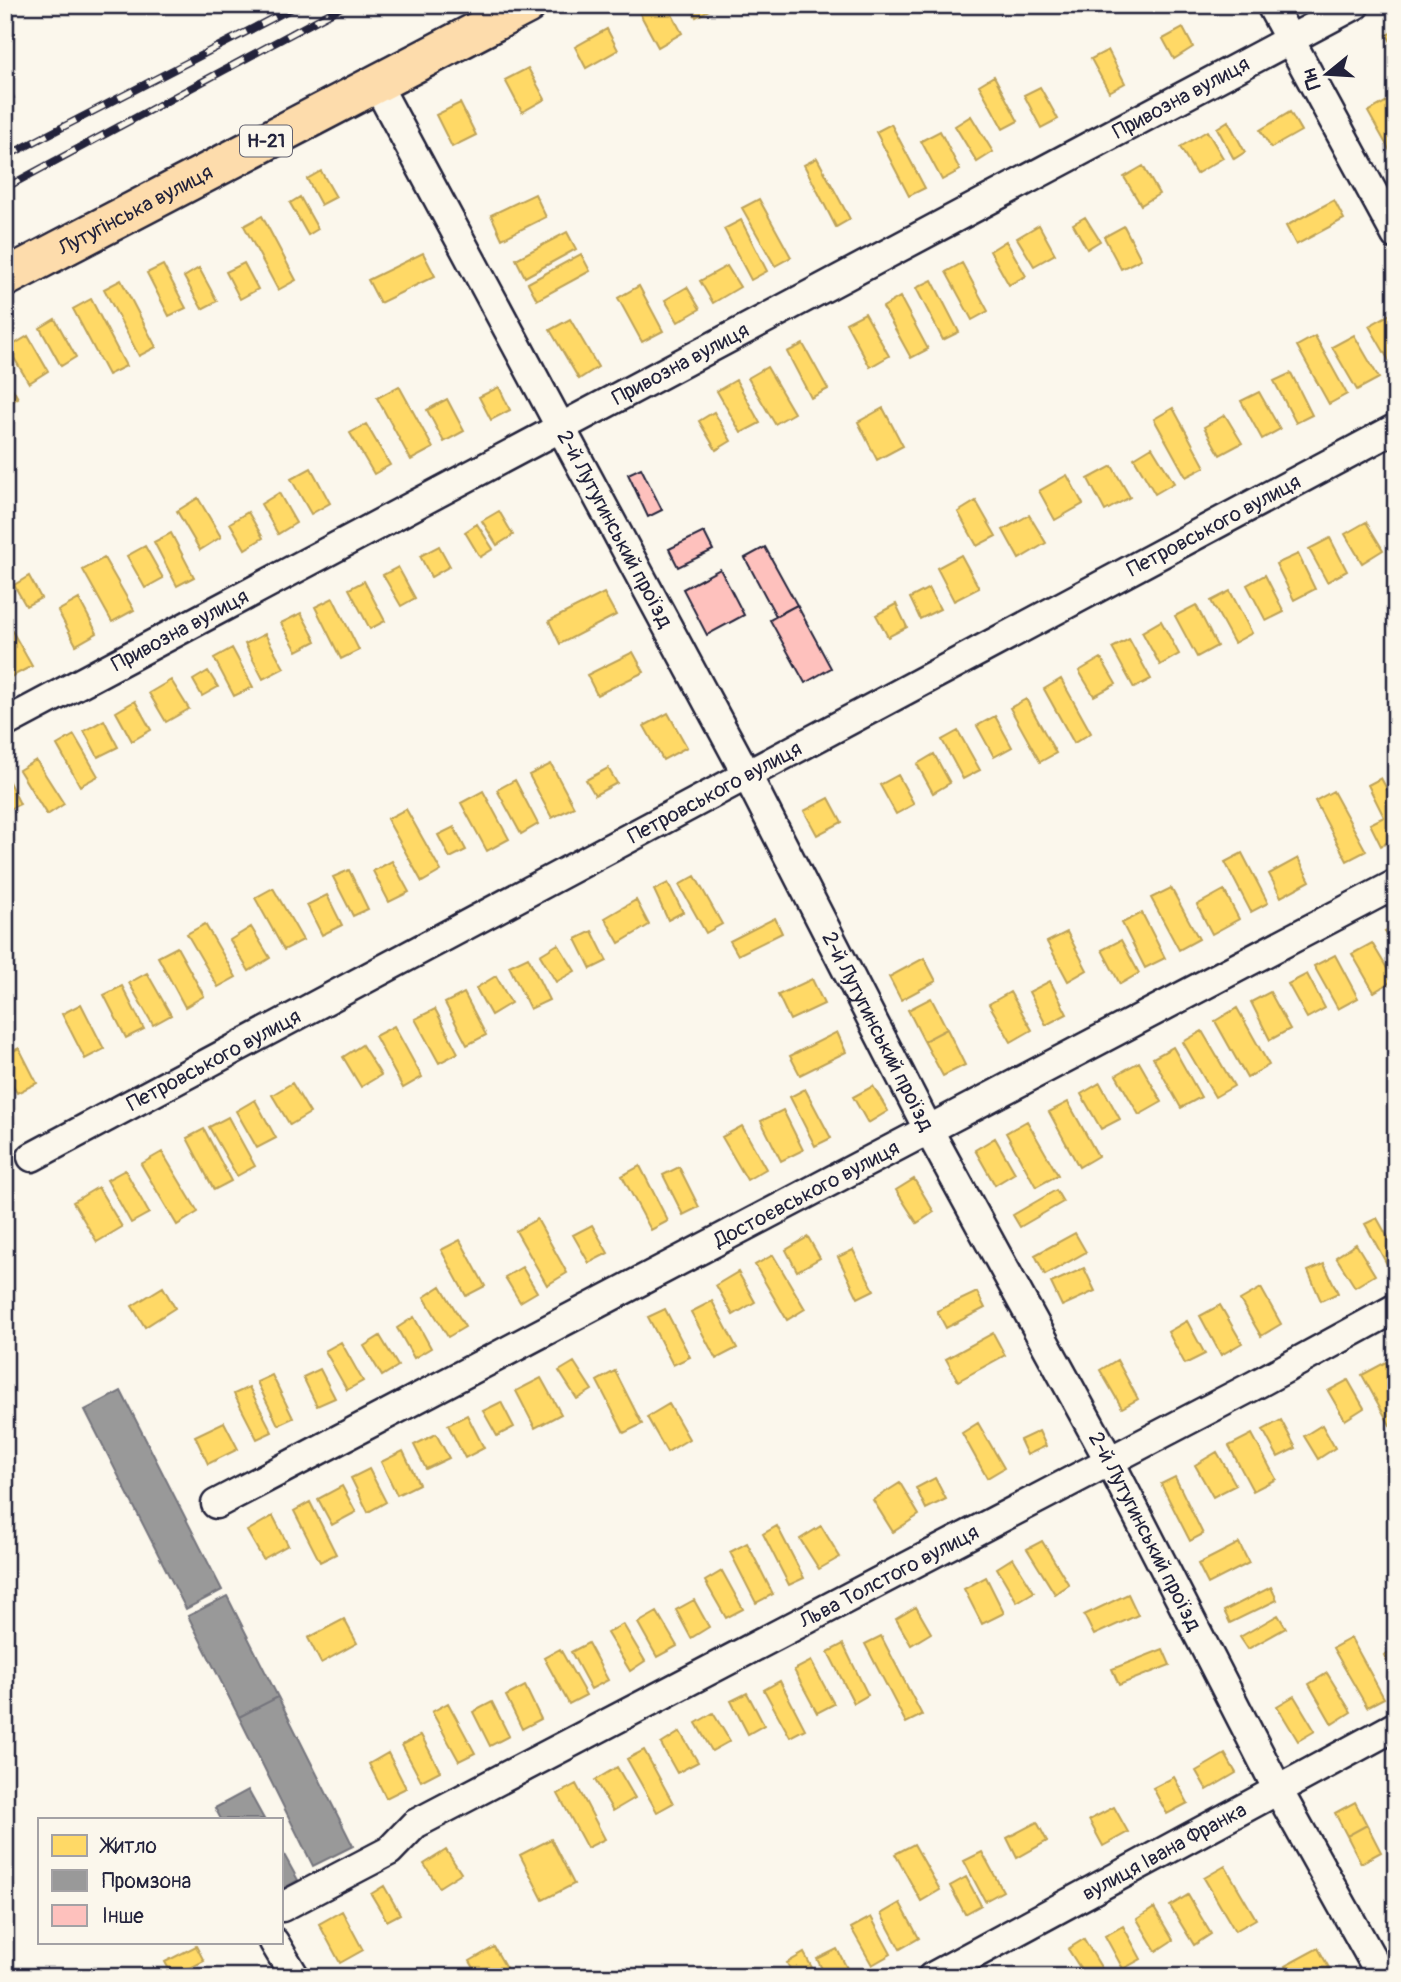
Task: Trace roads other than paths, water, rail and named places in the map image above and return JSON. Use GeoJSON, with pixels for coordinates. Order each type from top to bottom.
{"type":"FeatureCollection","features":[{"type":"Feature","properties":{"kind":"main road","name":"Лутугінська вулиця"},"geometry":{"type":"LineString","coordinates":[[5,278],[527,5]]}},
{"type":"Feature","properties":{"kind":"street"},"geometry":{"type":"LineString","coordinates":[[1271,5],[1396,234]]}},
{"type":"Feature","properties":{"kind":"street","name":"Привозна вулиця"},"geometry":{"type":"LineString","coordinates":[[5,723],[1355,5]]}},
{"type":"Feature","properties":{"kind":"street","name":"2-й Лутугинський проїзд"},"geometry":{"type":"LineString","coordinates":[[376,83],[747,775],[929,1131],[1109,1460],[1278,1790],[1382,1977]]}},
{"type":"Feature","properties":{"kind":"street","name":"Петровського вулиця"},"geometry":{"type":"LineString","coordinates":[[32,1157],[1396,428]]}},
{"type":"Feature","properties":{"kind":"street","name":"Достоєвського вулиця"},"geometry":{"type":"LineString","coordinates":[[216,1504],[1396,884]]}},
{"type":"Feature","properties":{"kind":"street","name":"Льва Толстого вулиця"},"geometry":{"type":"LineString","coordinates":[[284,1906],[389,1851],[415,1824],[1396,1308]]}},
{"type":"Feature","properties":{"kind":"street","name":"вулиця Івана Франка"},"geometry":{"type":"LineString","coordinates":[[932,1977],[1396,1726]]}},
{"type":"Feature","properties":{"kind":"street"},"geometry":{"type":"LineString","coordinates":[[275,1944],[295,1977]]}},
{"type":"Feature","properties":{"kind":"railway"},"geometry":{"type":"LineString","coordinates":[[5,157],[298,5]]}},
{"type":"Feature","properties":{"kind":"railway"},"geometry":{"type":"LineString","coordinates":[[5,188],[345,5]]}}]}
